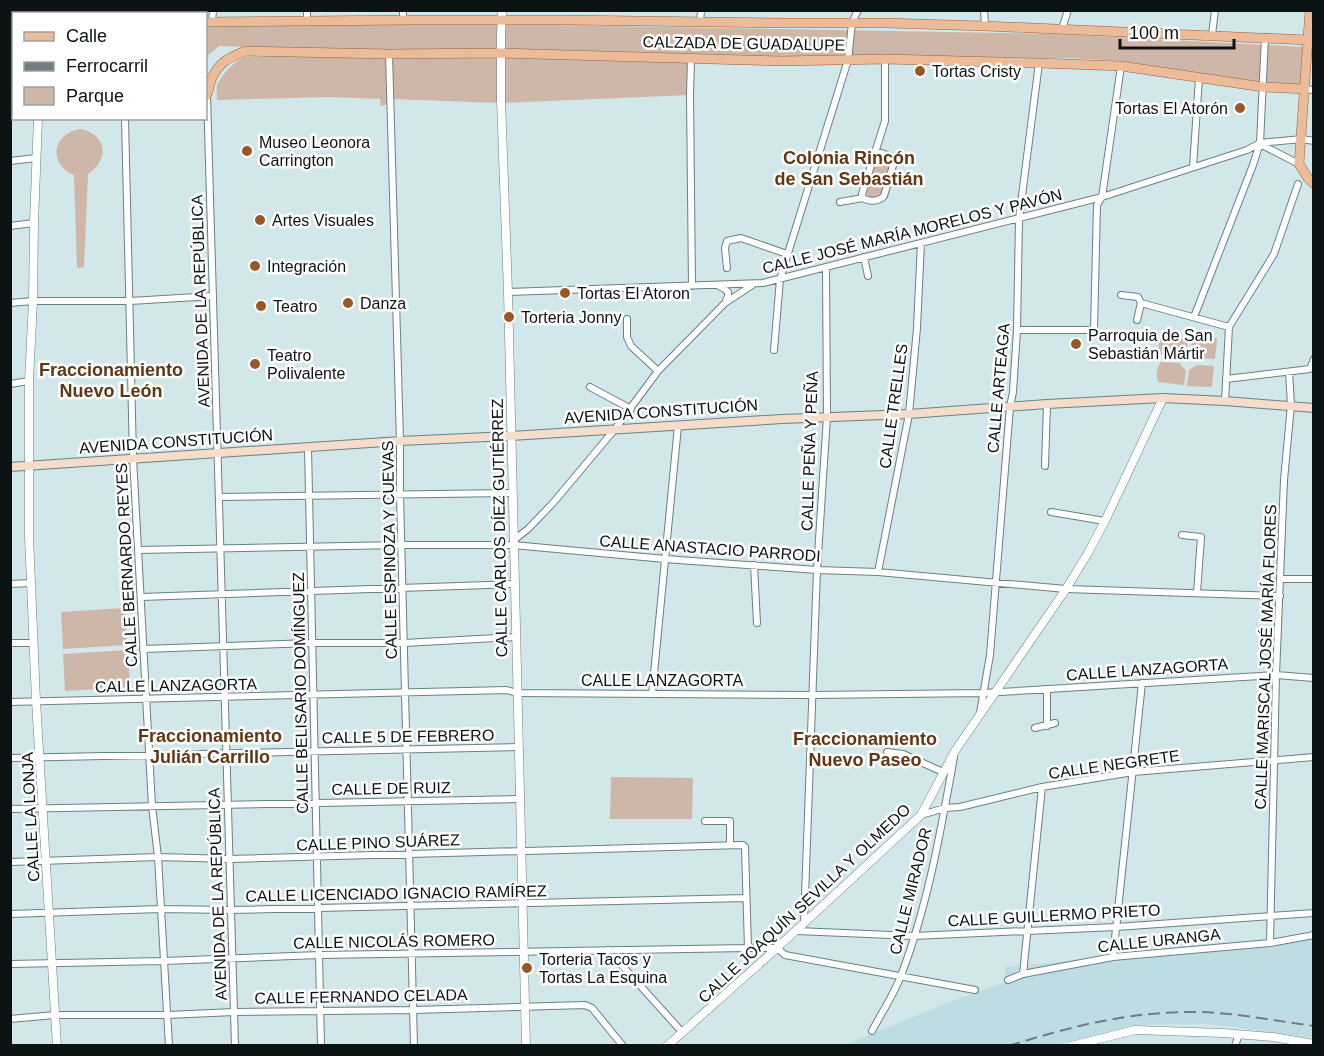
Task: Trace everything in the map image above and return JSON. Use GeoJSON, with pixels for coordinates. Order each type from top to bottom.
{"type":"FeatureCollection","features":[{"type":"Feature","properties":{"kind":"main road"},"geometry":{"type":"LineString","coordinates":[[1311,12],[1308,40],[1309,89],[1299,164],[1314,184]]}},
{"type":"Feature","properties":{"kind":"main road","name":"CALZADA DE GUADALUPE"},"geometry":{"type":"LineString","coordinates":[[209,22],[307,15],[502,15],[985,26],[1308,40]]}},
{"type":"Feature","properties":{"kind":"main road","name":"CALZADA DE GUADALUPE"},"geometry":{"type":"LineString","coordinates":[[207,92],[219,66],[228,58],[245,51],[388,54],[501,53],[783,61],[1039,63],[1121,66],[1263,87],[1309,89]]}},
{"type":"Feature","properties":{"kind":"main road"},"geometry":{"type":"LineString","coordinates":[[1299,164],[1314,170]]}},
{"type":"Feature","properties":{"kind":"main road","name":"AVENIDA CONSTITUCIÓN"},"geometry":{"type":"LineString","coordinates":[[10,467],[400,441],[1163,398],[1225,400],[1314,408]]}},
{"type":"Feature","properties":{"kind":"street"},"geometry":{"type":"LineString","coordinates":[[209,22],[213,10]]}},
{"type":"Feature","properties":{"kind":"street"},"geometry":{"type":"LineString","coordinates":[[700,21],[701,10]]}},
{"type":"Feature","properties":{"kind":"street"},"geometry":{"type":"LineString","coordinates":[[774,350],[780,279],[848,60],[852,23],[858,10]]}},
{"type":"Feature","properties":{"kind":"street"},"geometry":{"type":"LineString","coordinates":[[984,10],[985,26]]}},
{"type":"Feature","properties":{"kind":"street"},"geometry":{"type":"LineString","coordinates":[[1062,29],[1068,10]]}},
{"type":"Feature","properties":{"kind":"street"},"geometry":{"type":"LineString","coordinates":[[1212,35],[1215,10]]}},
{"type":"Feature","properties":{"kind":"street","name":"CALLE CARLOS DÍEZ GUTIÉRREZ"},"geometry":{"type":"LineString","coordinates":[[502,15],[501,100],[508,292],[526,1046]]}},
{"type":"Feature","properties":{"kind":"street"},"geometry":{"type":"LineString","coordinates":[[1194,317],[1260,143],[1265,37]]}},
{"type":"Feature","properties":{"kind":"street","name":"CALLE ESPINOZA Y CUEVAS"},"geometry":{"type":"LineString","coordinates":[[388,54],[400,441],[414,1046]]}},
{"type":"Feature","properties":{"kind":"street"},"geometry":{"type":"LineString","coordinates":[[691,58],[692,286]]}},
{"type":"Feature","properties":{"kind":"street"},"geometry":{"type":"LineString","coordinates":[[863,198],[862,194],[885,120],[885,62]]}},
{"type":"Feature","properties":{"kind":"street","name":"CALLE ARTEAGA"},"geometry":{"type":"LineString","coordinates":[[979,715],[990,656],[1013,392],[1017,330],[1019,219],[1039,63]]}},
{"type":"Feature","properties":{"kind":"street"},"geometry":{"type":"LineString","coordinates":[[1017,330],[1094,330],[1097,205],[1102,197],[1121,66]]}},
{"type":"Feature","properties":{"kind":"street"},"geometry":{"type":"LineString","coordinates":[[1193,167],[1199,78]]}},
{"type":"Feature","properties":{"kind":"street","name":"CALLE LA LONJA"},"geometry":{"type":"LineString","coordinates":[[38,120],[33,301],[28,381],[31,583],[57,1046]]}},
{"type":"Feature","properties":{"kind":"street","name":"CALLE BERNARDO REYES"},"geometry":{"type":"LineString","coordinates":[[125,120],[133,458],[152,807],[158,857],[169,1046]]}},
{"type":"Feature","properties":{"kind":"street","name":"AVENIDA DE LA REPÚBLICA"},"geometry":{"type":"LineString","coordinates":[[207,120],[235,1046]]}},
{"type":"Feature","properties":{"kind":"street","name":"CALLE JOSÉ MARÍA MORELOS Y PAVÓN"},"geometry":{"type":"LineString","coordinates":[[508,292],[755,284],[1102,197],[1247,150],[1260,143],[1302,139],[1314,141]]}},
{"type":"Feature","properties":{"kind":"street"},"geometry":{"type":"LineString","coordinates":[[1260,143],[1299,164]]}},
{"type":"Feature","properties":{"kind":"street"},"geometry":{"type":"LineString","coordinates":[[840,202],[863,198],[881,200],[894,162],[890,156],[876,152]]}},
{"type":"Feature","properties":{"kind":"street"},"geometry":{"type":"LineString","coordinates":[[10,161],[36,158]]}},
{"type":"Feature","properties":{"kind":"street"},"geometry":{"type":"LineString","coordinates":[[1225,400],[1229,327],[1274,254],[1298,184]]}},
{"type":"Feature","properties":{"kind":"street"},"geometry":{"type":"LineString","coordinates":[[10,225],[34,223]]}},
{"type":"Feature","properties":{"kind":"street"},"geometry":{"type":"LineString","coordinates":[[727,268],[724,248],[728,241],[741,238],[787,254]]}},
{"type":"Feature","properties":{"kind":"street","name":"CALLE TRELLES"},"geometry":{"type":"LineString","coordinates":[[878,572],[909,414],[917,328],[921,243]]}},
{"type":"Feature","properties":{"kind":"street"},"geometry":{"type":"LineString","coordinates":[[864,257],[868,276]]}},
{"type":"Feature","properties":{"kind":"street","name":"CALLE PEÑA Y PEÑA"},"geometry":{"type":"LineString","coordinates":[[804,923],[817,570],[827,417],[826,268]]}},
{"type":"Feature","properties":{"kind":"street"},"geometry":{"type":"LineString","coordinates":[[513,543],[553,503],[631,409],[658,370],[725,303],[755,284]]}},
{"type":"Feature","properties":{"kind":"street"},"geometry":{"type":"LineString","coordinates":[[716,285],[728,292],[725,303]]}},
{"type":"Feature","properties":{"kind":"street"},"geometry":{"type":"LineString","coordinates":[[1121,295],[1138,297],[1141,303],[1137,320]]}},
{"type":"Feature","properties":{"kind":"street"},"geometry":{"type":"LineString","coordinates":[[10,303],[130,301],[213,296]]}},
{"type":"Feature","properties":{"kind":"street"},"geometry":{"type":"LineString","coordinates":[[1141,303],[1229,327]]}},
{"type":"Feature","properties":{"kind":"street"},"geometry":{"type":"LineString","coordinates":[[627,319],[627,337],[631,346],[658,370]]}},
{"type":"Feature","properties":{"kind":"street"},"geometry":{"type":"LineString","coordinates":[[1226,379],[1310,369],[1314,359]]}},
{"type":"Feature","properties":{"kind":"street","name":"CALLE MARISCAL JOSÉ MARÍA FLORES"},"geometry":{"type":"LineString","coordinates":[[1270,943],[1276,675],[1284,480],[1291,405],[1289,372]]}},
{"type":"Feature","properties":{"kind":"street"},"geometry":{"type":"LineString","coordinates":[[10,384],[28,381]]}},
{"type":"Feature","properties":{"kind":"street"},"geometry":{"type":"LineString","coordinates":[[591,387],[631,409]]}},
{"type":"Feature","properties":{"kind":"street","name":"CALLE JOAQUÍN SEVILLA Y OLMEDO"},"geometry":{"type":"LineString","coordinates":[[668,1046],[921,815],[955,751],[1066,589],[1088,553],[1105,522],[1163,398]]}},
{"type":"Feature","properties":{"kind":"street"},"geometry":{"type":"LineString","coordinates":[[1045,466],[1047,404]]}},
{"type":"Feature","properties":{"kind":"street"},"geometry":{"type":"LineString","coordinates":[[652,694],[678,426]]}},
{"type":"Feature","properties":{"kind":"street","name":"CALLE BELISARIO DOMÍNGUEZ"},"geometry":{"type":"LineString","coordinates":[[308,448],[321,1046]]}},
{"type":"Feature","properties":{"kind":"street"},"geometry":{"type":"LineString","coordinates":[[219,497],[512,493]]}},
{"type":"Feature","properties":{"kind":"street"},"geometry":{"type":"LineString","coordinates":[[1052,512],[1105,522]]}},
{"type":"Feature","properties":{"kind":"street"},"geometry":{"type":"LineString","coordinates":[[1182,535],[1201,537],[1197,593]]}},
{"type":"Feature","properties":{"kind":"street","name":"CALLE ANASTACIO PARRODI"},"geometry":{"type":"LineString","coordinates":[[138,550],[513,543],[665,559],[878,572],[1066,589],[1280,596]]}},
{"type":"Feature","properties":{"kind":"street"},"geometry":{"type":"LineString","coordinates":[[754,565],[756,623]]}},
{"type":"Feature","properties":{"kind":"street"},"geometry":{"type":"LineString","coordinates":[[1281,579],[1314,579]]}},
{"type":"Feature","properties":{"kind":"street"},"geometry":{"type":"LineString","coordinates":[[10,584],[31,583]]}},
{"type":"Feature","properties":{"kind":"street"},"geometry":{"type":"LineString","coordinates":[[141,597],[514,584]]}},
{"type":"Feature","properties":{"kind":"street"},"geometry":{"type":"LineString","coordinates":[[144,649],[312,643],[404,643],[516,637]]}},
{"type":"Feature","properties":{"kind":"street"},"geometry":{"type":"LineString","coordinates":[[10,644],[34,643]]}},
{"type":"Feature","properties":{"kind":"street","name":"CALLE LANZAGORTA"},"geometry":{"type":"LineString","coordinates":[[10,702],[507,690],[517,693],[652,694],[984,693],[1276,675],[1314,678]]}},
{"type":"Feature","properties":{"kind":"street"},"geometry":{"type":"LineString","coordinates":[[1113,957],[1142,683]]}},
{"type":"Feature","properties":{"kind":"street"},"geometry":{"type":"LineString","coordinates":[[1047,689],[1047,726]]}},
{"type":"Feature","properties":{"kind":"street"},"geometry":{"type":"LineString","coordinates":[[1035,729],[1055,723]]}},
{"type":"Feature","properties":{"kind":"street","name":"CALLE 5 DE FEBRERO"},"geometry":{"type":"LineString","coordinates":[[10,758],[518,747]]}},
{"type":"Feature","properties":{"kind":"street","name":"CALLE MIRADOR"},"geometry":{"type":"LineString","coordinates":[[872,1031],[902,976],[914,936],[927,891],[955,751]]}},
{"type":"Feature","properties":{"kind":"street"},"geometry":{"type":"LineString","coordinates":[[887,752],[903,754],[943,772]]}},
{"type":"Feature","properties":{"kind":"street","name":"CALLE NEGRETE"},"geometry":{"type":"LineString","coordinates":[[921,815],[1042,787],[1133,772],[1314,757]]}},
{"type":"Feature","properties":{"kind":"street"},"geometry":{"type":"LineString","coordinates":[[1023,974],[1042,787]]}},
{"type":"Feature","properties":{"kind":"street","name":"CALLE DE RUIZ"},"geometry":{"type":"LineString","coordinates":[[10,808],[520,799]]}},
{"type":"Feature","properties":{"kind":"street"},"geometry":{"type":"LineString","coordinates":[[705,821],[730,822],[730,845]]}},
{"type":"Feature","properties":{"kind":"street","name":"CALLE PINO SUÁREZ"},"geometry":{"type":"LineString","coordinates":[[10,862],[158,857],[230,859],[317,857],[743,845],[745,847],[746,898]]}},
{"type":"Feature","properties":{"kind":"street"},"geometry":{"type":"LineString","coordinates":[[746,898],[748,948]]}},
{"type":"Feature","properties":{"kind":"street","name":"CALLE LICENCIADO IGNACIO RAMÍREZ"},"geometry":{"type":"LineString","coordinates":[[10,914],[746,898]]}},
{"type":"Feature","properties":{"kind":"street","name":"CALLE GUILLERMO PRIETO"},"geometry":{"type":"LineString","coordinates":[[796,931],[914,936],[1116,927],[1314,913]]}},
{"type":"Feature","properties":{"kind":"street","name":"CALLE URANGA"},"geometry":{"type":"LineString","coordinates":[[1008,980],[1023,974],[1113,957],[1270,943],[1314,935]]}},
{"type":"Feature","properties":{"kind":"street"},"geometry":{"type":"LineString","coordinates":[[777,948],[785,955],[975,990]]}},
{"type":"Feature","properties":{"kind":"street","name":"CALLE NICOLÁS ROMERO"},"geometry":{"type":"LineString","coordinates":[[10,964],[319,955],[777,948]]}},
{"type":"Feature","properties":{"kind":"street"},"geometry":{"type":"LineString","coordinates":[[608,950],[682,1032]]}},
{"type":"Feature","properties":{"kind":"street","name":"CALLE FERNANDO CELADA"},"geometry":{"type":"LineString","coordinates":[[10,1019],[55,1015],[167,1015],[585,1005],[592,1008],[622,1046]]}},
{"type":"Feature","properties":{"kind":"street"},"geometry":{"type":"LineString","coordinates":[[1071,1046],[1135,1030],[1239,1034],[1273,1041],[1314,1044]]}},
{"type":"Feature","properties":{"kind":"street"},"geometry":{"type":"LineString","coordinates":[[1235,1046],[1239,1034]]}},
{"type":"Feature","properties":{"kind":"shaded area"},"geometry":{"type":"Polygon","coordinates":[[[1313,938],[1313,1038],[1210,1024],[1139,1025],[1054,1045],[843,1046],[949,1002],[1006,982],[1005,967],[1108,957],[1127,951],[1274,945],[1313,938]]]}},
{"type":"Feature","properties":{"kind":"green space"},"geometry":{"type":"Polygon","coordinates":[[[207,23],[498,24],[1056,34],[1306,47],[1303,85],[1263,84],[1122,61],[1069,58],[699,57],[691,58],[690,95],[501,103],[390,99],[389,54],[219,46],[207,56],[207,23]]]}},
{"type":"Feature","properties":{"kind":"green space"},"geometry":{"type":"Polygon","coordinates":[[[387,55],[387,104],[381,106],[380,99],[330,97],[217,100],[217,86],[221,78],[232,65],[244,57],[387,55]]]}},
{"type":"Feature","properties":{"kind":"green space"},"geometry":{"type":"Polygon","coordinates":[[[81,129],[90,132],[101,142],[102,155],[100,162],[88,174],[84,267],[77,268],[74,175],[60,164],[57,149],[64,136],[81,129]]]}},
{"type":"Feature","properties":{"kind":"green space"},"geometry":{"type":"Polygon","coordinates":[[[878,159],[888,161],[890,166],[882,194],[875,200],[868,197],[866,191],[878,159]]]}},
{"type":"Feature","properties":{"kind":"green space"},"geometry":{"type":"Polygon","coordinates":[[[1162,335],[1188,336],[1187,350],[1179,357],[1161,355],[1159,345],[1162,335]]]}},
{"type":"Feature","properties":{"kind":"green space"},"geometry":{"type":"Polygon","coordinates":[[[1192,336],[1216,338],[1215,359],[1198,358],[1191,351],[1192,336]]]}},
{"type":"Feature","properties":{"kind":"green space"},"geometry":{"type":"Polygon","coordinates":[[[1161,362],[1179,363],[1186,370],[1184,385],[1158,382],[1157,372],[1161,362]]]}},
{"type":"Feature","properties":{"kind":"green space"},"geometry":{"type":"Polygon","coordinates":[[[1197,365],[1214,366],[1212,386],[1187,386],[1189,370],[1197,365]]]}},
{"type":"Feature","properties":{"kind":"green space"},"geometry":{"type":"Polygon","coordinates":[[[125,608],[127,645],[63,649],[61,612],[125,608]]]}},
{"type":"Feature","properties":{"kind":"green space"},"geometry":{"type":"Polygon","coordinates":[[[128,650],[130,687],[65,691],[63,654],[128,650]]]}},
{"type":"Feature","properties":{"kind":"green space"},"geometry":{"type":"Polygon","coordinates":[[[611,777],[693,778],[692,819],[610,819],[611,777]]]}},
{"type":"Feature","properties":{"kind":"railway"},"geometry":{"type":"LineString","coordinates":[[1008,1046],[1102,1021],[1174,1012],[1228,1014],[1314,1026]]}},
{"type":"Feature","properties":{"kind":"place","name":"Tortas Cristy"},"geometry":{"type":"Point","coordinates":[920,71]}},
{"type":"Feature","properties":{"kind":"place","name":"Tortas El Atorón"},"geometry":{"type":"Point","coordinates":[1240,108]}},
{"type":"Feature","properties":{"kind":"place","name":"Museo Leonora Carrington"},"geometry":{"type":"Point","coordinates":[247,151]}},
{"type":"Feature","properties":{"kind":"place","name":"Artes Visuales"},"geometry":{"type":"Point","coordinates":[260,220]}},
{"type":"Feature","properties":{"kind":"place","name":"Integración"},"geometry":{"type":"Point","coordinates":[255,266]}},
{"type":"Feature","properties":{"kind":"place","name":"Tortas El Atoron"},"geometry":{"type":"Point","coordinates":[565,293]}},
{"type":"Feature","properties":{"kind":"place","name":"Danza"},"geometry":{"type":"Point","coordinates":[348,303]}},
{"type":"Feature","properties":{"kind":"place","name":"Teatro"},"geometry":{"type":"Point","coordinates":[261,306]}},
{"type":"Feature","properties":{"kind":"place","name":"Torteria Jonny"},"geometry":{"type":"Point","coordinates":[509,317]}},
{"type":"Feature","properties":{"kind":"place","name":"Parroquia de San Sebastián Mártir"},"geometry":{"type":"Point","coordinates":[1076,344]}},
{"type":"Feature","properties":{"kind":"place","name":"Teatro Polivalente"},"geometry":{"type":"Point","coordinates":[255,364]}},
{"type":"Feature","properties":{"kind":"place","name":"Torteria Tacos y Tortas La Esquina"},"geometry":{"type":"Point","coordinates":[527,968]}},
{"type":"Feature","properties":{"kind":"district","name":"Colonia Rincón de San Sebastián"},"geometry":{"type":"Point","coordinates":[849,168]}},
{"type":"Feature","properties":{"kind":"district","name":"Fraccionamiento Nuevo León"},"geometry":{"type":"Point","coordinates":[111,380]}},
{"type":"Feature","properties":{"kind":"district","name":"Fraccionamiento Julián Carrillo"},"geometry":{"type":"Point","coordinates":[210,746]}},
{"type":"Feature","properties":{"kind":"district","name":"Fraccionamiento Nuevo Paseo"},"geometry":{"type":"Point","coordinates":[865,750]}}]}
